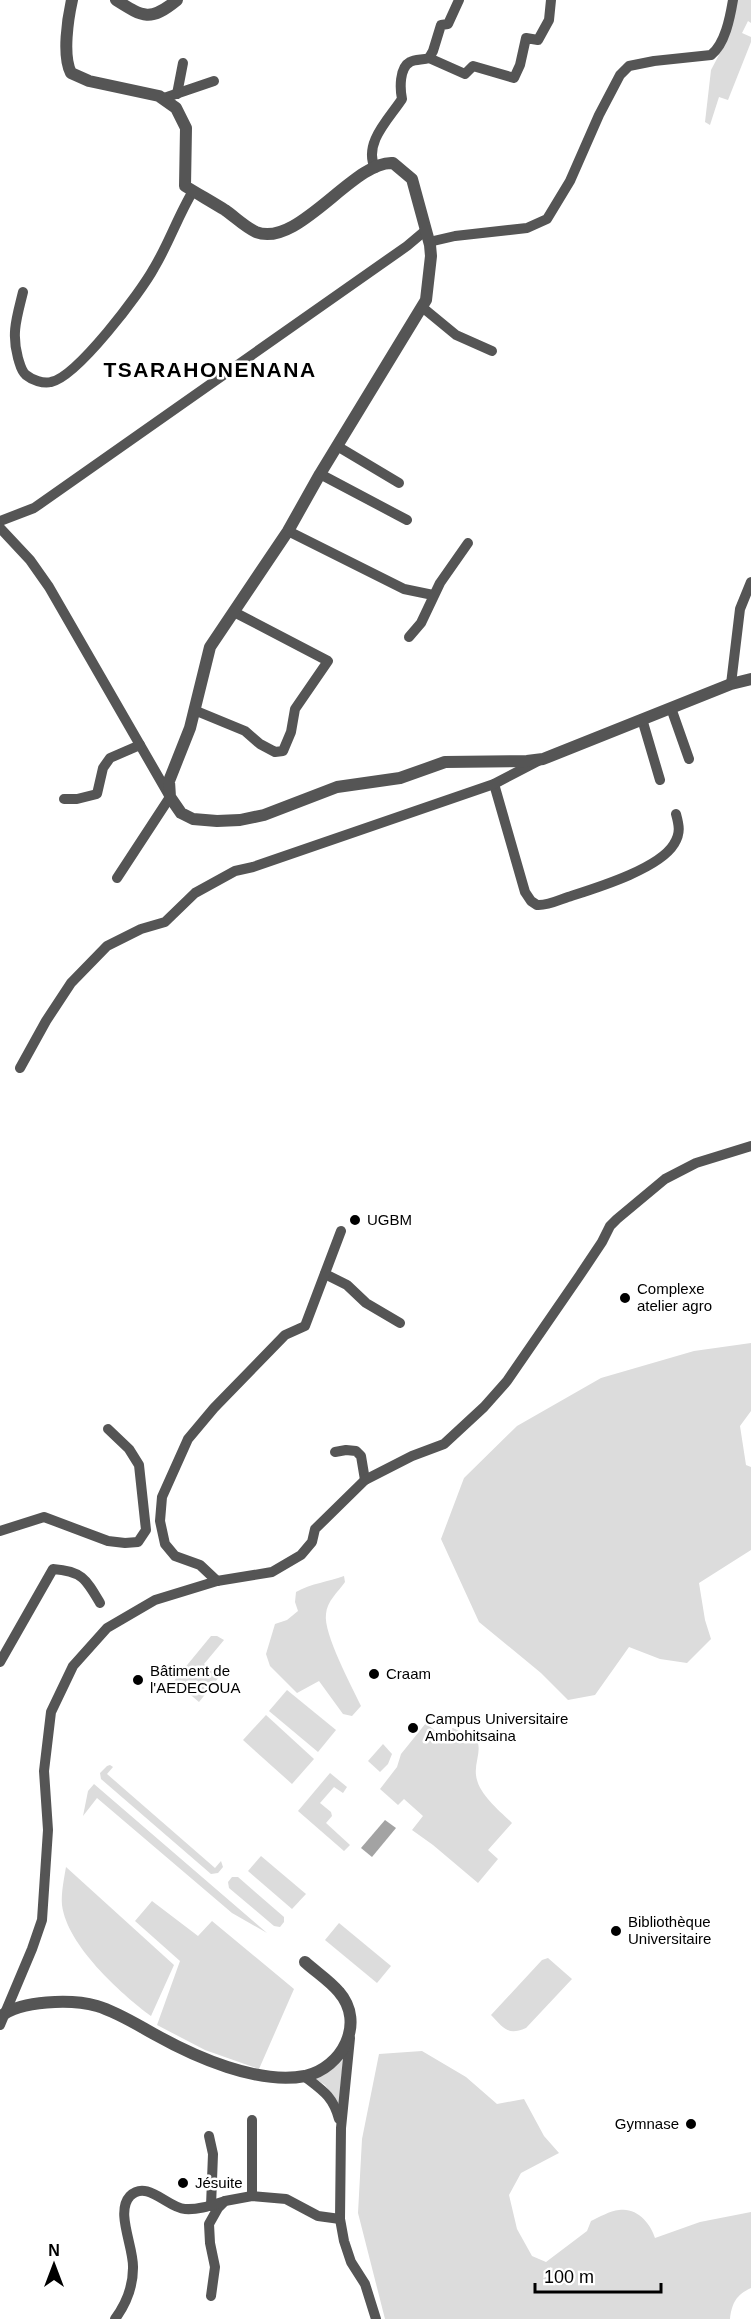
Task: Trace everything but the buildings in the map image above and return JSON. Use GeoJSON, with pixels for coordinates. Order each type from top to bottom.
{"type":"FeatureCollection","features":[{"type":"Feature","properties":{"kind":"street"},"geometry":{"type":"LineString","coordinates":[[72,0],[66,42],[71,73],[88,81],[164,98],[176,108],[186,128],[185,186],[255,231],[281,231],[299,223],[337,193],[375,168],[385,163],[393,163],[408,175],[414,185],[431,256],[426,300],[288,531],[210,647],[190,728],[169,781],[170,797],[117,878]]}},
{"type":"Feature","properties":{"kind":"street"},"geometry":{"type":"LineString","coordinates":[[116,0],[138,14],[148,15],[162,12],[177,0]]}},
{"type":"Feature","properties":{"kind":"street"},"geometry":{"type":"LineString","coordinates":[[429,58],[441,25],[448,24],[459,0]]}},
{"type":"Feature","properties":{"kind":"street"},"geometry":{"type":"LineString","coordinates":[[375,168],[372,148],[383,125],[402,99],[400,89],[404,68],[410,61],[429,58],[465,74],[474,66],[514,78],[520,65],[526,38],[538,40],[549,20],[550,0]]}},
{"type":"Feature","properties":{"kind":"street"},"geometry":{"type":"LineString","coordinates":[[0,521],[34,508],[407,246],[427,236],[455,236],[527,228],[547,219],[570,181],[599,115],[621,75],[629,66],[654,61],[711,56],[717,50],[729,19],[733,0]]}},
{"type":"Feature","properties":{"kind":"street"},"geometry":{"type":"LineString","coordinates":[[177,94],[183,63]]}},
{"type":"Feature","properties":{"kind":"street"},"geometry":{"type":"LineString","coordinates":[[164,98],[214,81]]}},
{"type":"Feature","properties":{"kind":"street"},"geometry":{"type":"LineString","coordinates":[[23,292],[14,332],[22,369],[26,375],[37,381],[52,382],[72,369],[122,316],[154,269],[170,239],[180,212],[193,191]]}},
{"type":"Feature","properties":{"kind":"street"},"geometry":{"type":"LineString","coordinates":[[422,307],[456,334],[492,351]]}},
{"type":"Feature","properties":{"kind":"street"},"geometry":{"type":"LineString","coordinates":[[337,446],[399,483]]}},
{"type":"Feature","properties":{"kind":"street"},"geometry":{"type":"LineString","coordinates":[[320,474],[407,520]]}},
{"type":"Feature","properties":{"kind":"street"},"geometry":{"type":"LineString","coordinates":[[0,528],[30,560],[49,587],[170,797],[181,813],[193,819],[218,822],[264,815],[337,787],[399,778],[445,762],[543,759]]}},
{"type":"Feature","properties":{"kind":"street"},"geometry":{"type":"LineString","coordinates":[[288,531],[404,589],[433,595]]}},
{"type":"Feature","properties":{"kind":"street"},"geometry":{"type":"LineString","coordinates":[[409,637],[421,623],[433,595],[468,543]]}},
{"type":"Feature","properties":{"kind":"street"},"geometry":{"type":"LineString","coordinates":[[731,684],[740,609],[751,582]]}},
{"type":"Feature","properties":{"kind":"street"},"geometry":{"type":"LineString","coordinates":[[195,710],[245,731],[275,752],[283,751],[291,732],[295,710],[328,661],[234,612]]}},
{"type":"Feature","properties":{"kind":"street"},"geometry":{"type":"LineString","coordinates":[[20,1068],[46,1021],[71,983],[107,946],[141,929],[165,922],[195,894],[235,871],[253,867],[494,784],[543,759],[731,684],[751,679]]}},
{"type":"Feature","properties":{"kind":"street"},"geometry":{"type":"LineString","coordinates":[[672,708],[689,759]]}},
{"type":"Feature","properties":{"kind":"street"},"geometry":{"type":"LineString","coordinates":[[642,719],[660,780]]}},
{"type":"Feature","properties":{"kind":"street"},"geometry":{"type":"LineString","coordinates":[[64,799],[77,799],[97,794],[103,768],[110,758],[140,746]]}},
{"type":"Feature","properties":{"kind":"street"},"geometry":{"type":"LineString","coordinates":[[494,784],[525,892],[537,905],[599,887],[632,874],[668,852],[675,844],[681,830],[676,814]]}},
{"type":"Feature","properties":{"kind":"street"},"geometry":{"type":"LineString","coordinates":[[0,2026],[2,2015],[32,1949],[42,1920],[48,1830],[44,1771],[51,1712],[73,1666],[106,1628],[155,1600],[217,1581],[272,1572],[301,1555],[312,1542],[315,1529],[365,1480],[387,1467],[444,1443],[484,1407],[507,1381],[616,1219],[665,1179],[696,1162],[751,1146]]}},
{"type":"Feature","properties":{"kind":"street"},"geometry":{"type":"LineString","coordinates":[[217,1581],[200,1565],[175,1556],[165,1544],[160,1521],[162,1497],[188,1439],[214,1408],[285,1335],[305,1326],[340,1231]]}},
{"type":"Feature","properties":{"kind":"street"},"geometry":{"type":"LineString","coordinates":[[325,1274],[347,1285],[366,1303],[400,1323]]}},
{"type":"Feature","properties":{"kind":"street"},"geometry":{"type":"LineString","coordinates":[[0,1531],[44,1517],[108,1541],[138,1542],[146,1530],[139,1465],[129,1449],[108,1429]]}},
{"type":"Feature","properties":{"kind":"street"},"geometry":{"type":"LineString","coordinates":[[335,1452],[346,1449],[356,1451],[361,1456],[365,1480]]}},
{"type":"Feature","properties":{"kind":"street"},"geometry":{"type":"LineString","coordinates":[[0,1662],[53,1569],[71,1570],[87,1580],[100,1603]]}},
{"type":"Feature","properties":{"kind":"street"},"geometry":{"type":"LineString","coordinates":[[305,1962],[340,1992],[347,2005],[351,2022],[341,2128],[340,2219],[351,2262],[365,2284],[376,2319]]}},
{"type":"Feature","properties":{"kind":"street"},"geometry":{"type":"LineString","coordinates":[[2,2015],[25,2006],[69,2002],[96,2006],[116,2013],[184,2051],[234,2070],[270,2076],[304,2076],[322,2070],[340,2055],[350,2037]]}},
{"type":"Feature","properties":{"kind":"street"},"geometry":{"type":"LineString","coordinates":[[0,2026],[25,2006]]}},
{"type":"Feature","properties":{"kind":"street"},"geometry":{"type":"LineString","coordinates":[[304,2076],[326,2093],[335,2104],[341,2128]]}},
{"type":"Feature","properties":{"kind":"street"},"geometry":{"type":"LineString","coordinates":[[252,2120],[252,2196]]}},
{"type":"Feature","properties":{"kind":"street"},"geometry":{"type":"LineString","coordinates":[[210,2136],[213,2154],[211,2206]]}},
{"type":"Feature","properties":{"kind":"street"},"geometry":{"type":"LineString","coordinates":[[115,2319],[124,2307],[132,2284],[132,2255],[123,2216],[129,2197],[137,2192],[146,2191],[154,2194],[174,2207],[195,2209],[252,2196],[286,2199],[318,2216],[340,2219]]}},
{"type":"Feature","properties":{"kind":"street"},"geometry":{"type":"LineString","coordinates":[[212,2296],[215,2267],[209,2224],[225,2201]]}},
{"type":"Feature","properties":{"kind":"shaded area"},"geometry":{"type":"Polygon","coordinates":[[[736,0],[751,0],[751,23],[748,21],[742,33],[751,37],[751,42],[728,100],[719,97],[710,125],[705,122],[711,70],[720,53],[736,0]]]}},
{"type":"Feature","properties":{"kind":"shaded area"},"geometry":{"type":"Polygon","coordinates":[[[751,1343],[751,1411],[740,1426],[746,1465],[751,1467],[751,1550],[699,1583],[705,1620],[711,1639],[687,1663],[660,1659],[629,1647],[595,1695],[568,1700],[541,1673],[479,1622],[441,1539],[464,1478],[517,1426],[601,1378],[694,1351],[751,1343]]]}},
{"type":"Feature","properties":{"kind":"shaded area"},"geometry":{"type":"Polygon","coordinates":[[[344,1576],[345,1582],[328,1605],[326,1623],[339,1660],[361,1706],[352,1716],[343,1714],[319,1681],[297,1693],[270,1666],[266,1654],[275,1624],[287,1620],[298,1611],[295,1602],[296,1592],[344,1576]]]}},
{"type":"Feature","properties":{"kind":"shaded area"},"geometry":{"type":"Polygon","coordinates":[[[211,1636],[224,1640],[204,1664],[219,1677],[199,1702],[174,1681],[211,1636]]]}},
{"type":"Feature","properties":{"kind":"shaded area"},"geometry":{"type":"Polygon","coordinates":[[[287,1690],[336,1730],[318,1752],[269,1711],[287,1690]]]}},
{"type":"Feature","properties":{"kind":"shaded area"},"geometry":{"type":"Polygon","coordinates":[[[266,1715],[314,1759],[292,1784],[243,1740],[266,1715]]]}},
{"type":"Feature","properties":{"kind":"shaded area"},"geometry":{"type":"Polygon","coordinates":[[[426,1723],[441,1736],[453,1728],[463,1733],[469,1732],[474,1737],[479,1746],[476,1775],[481,1789],[512,1823],[488,1850],[498,1859],[478,1883],[412,1830],[423,1816],[404,1799],[398,1805],[380,1789],[397,1767],[401,1754],[426,1723]]]}},
{"type":"Feature","properties":{"kind":"shaded area"},"geometry":{"type":"Polygon","coordinates":[[[383,1744],[392,1754],[388,1764],[380,1772],[368,1761],[383,1744]]]}},
{"type":"Feature","properties":{"kind":"shaded area"},"geometry":{"type":"Polygon","coordinates":[[[110,1765],[113,1767],[107,1774],[215,1868],[221,1861],[223,1867],[218,1873],[211,1874],[101,1779],[100,1773],[110,1765]]]}},
{"type":"Feature","properties":{"kind":"shaded area"},"geometry":{"type":"Polygon","coordinates":[[[330,1773],[347,1787],[343,1793],[334,1787],[320,1803],[331,1812],[332,1816],[326,1823],[350,1845],[344,1851],[298,1811],[330,1773]]]}},
{"type":"Feature","properties":{"kind":"shaded area"},"geometry":{"type":"Polygon","coordinates":[[[94,1784],[267,1933],[232,1913],[97,1798],[83,1816],[88,1791],[94,1784]]]}},
{"type":"Feature","properties":{"kind":"shaded area"},"geometry":{"type":"Polygon","coordinates":[[[385,1820],[396,1828],[372,1857],[361,1848],[385,1820]]]}},
{"type":"Feature","properties":{"kind":"shaded area"},"geometry":{"type":"Polygon","coordinates":[[[261,1856],[306,1894],[292,1909],[248,1871],[261,1856]]]}},
{"type":"Feature","properties":{"kind":"shaded area"},"geometry":{"type":"Polygon","coordinates":[[[66,1867],[174,1965],[151,2016],[125,1995],[97,1967],[74,1936],[62,1905],[66,1867]]]}},
{"type":"Feature","properties":{"kind":"shaded area"},"geometry":{"type":"Polygon","coordinates":[[[232,1877],[238,1877],[284,1917],[284,1922],[280,1927],[274,1926],[229,1888],[228,1882],[232,1877]]]}},
{"type":"Feature","properties":{"kind":"shaded area"},"geometry":{"type":"Polygon","coordinates":[[[152,1901],[198,1936],[212,1921],[294,1989],[259,2069],[205,2050],[157,2025],[180,1961],[135,1921],[152,1901]]]}},
{"type":"Feature","properties":{"kind":"shaded area"},"geometry":{"type":"Polygon","coordinates":[[[339,1923],[391,1966],[377,1983],[325,1940],[339,1923]]]}},
{"type":"Feature","properties":{"kind":"shaded area"},"geometry":{"type":"Polygon","coordinates":[[[548,1958],[572,1979],[526,2028],[514,2031],[506,2029],[491,2015],[542,1960],[548,1958]]]}},
{"type":"Feature","properties":{"kind":"shaded area"},"geometry":{"type":"Polygon","coordinates":[[[422,2051],[466,2077],[497,2104],[524,2099],[544,2136],[559,2153],[521,2173],[509,2195],[517,2229],[532,2256],[546,2262],[587,2231],[591,2221],[616,2211],[626,2210],[637,2214],[647,2222],[655,2238],[700,2222],[751,2212],[751,2288],[736,2300],[730,2319],[385,2319],[358,2213],[362,2139],[379,2054],[422,2051]]]}},
{"type":"Feature","properties":{"kind":"shaded area"},"geometry":{"type":"Polygon","coordinates":[[[343,2060],[339,2104],[325,2085],[314,2078],[333,2069],[343,2060]]]}},
{"type":"Feature","properties":{"kind":"place","name":"UGBM"},"geometry":{"type":"Point","coordinates":[355,1220]}},
{"type":"Feature","properties":{"kind":"place","name":"Complexe atelier agro"},"geometry":{"type":"Point","coordinates":[625,1298]}},
{"type":"Feature","properties":{"kind":"place","name":"Craam"},"geometry":{"type":"Point","coordinates":[374,1674]}},
{"type":"Feature","properties":{"kind":"place","name":"Bâtiment de l'AEDECOUA"},"geometry":{"type":"Point","coordinates":[138,1680]}},
{"type":"Feature","properties":{"kind":"place","name":"Campus Universitaire Ambohitsaina"},"geometry":{"type":"Point","coordinates":[413,1728]}},
{"type":"Feature","properties":{"kind":"place","name":"Bibliothèque Universitaire"},"geometry":{"type":"Point","coordinates":[616,1931]}},
{"type":"Feature","properties":{"kind":"place","name":"Gymnase"},"geometry":{"type":"Point","coordinates":[691,2124]}},
{"type":"Feature","properties":{"kind":"place","name":"Jésuite"},"geometry":{"type":"Point","coordinates":[183,2183]}},
{"type":"Feature","properties":{"kind":"district","name":"TSARAHONENANA"},"geometry":{"type":"Point","coordinates":[210,370]}}]}
